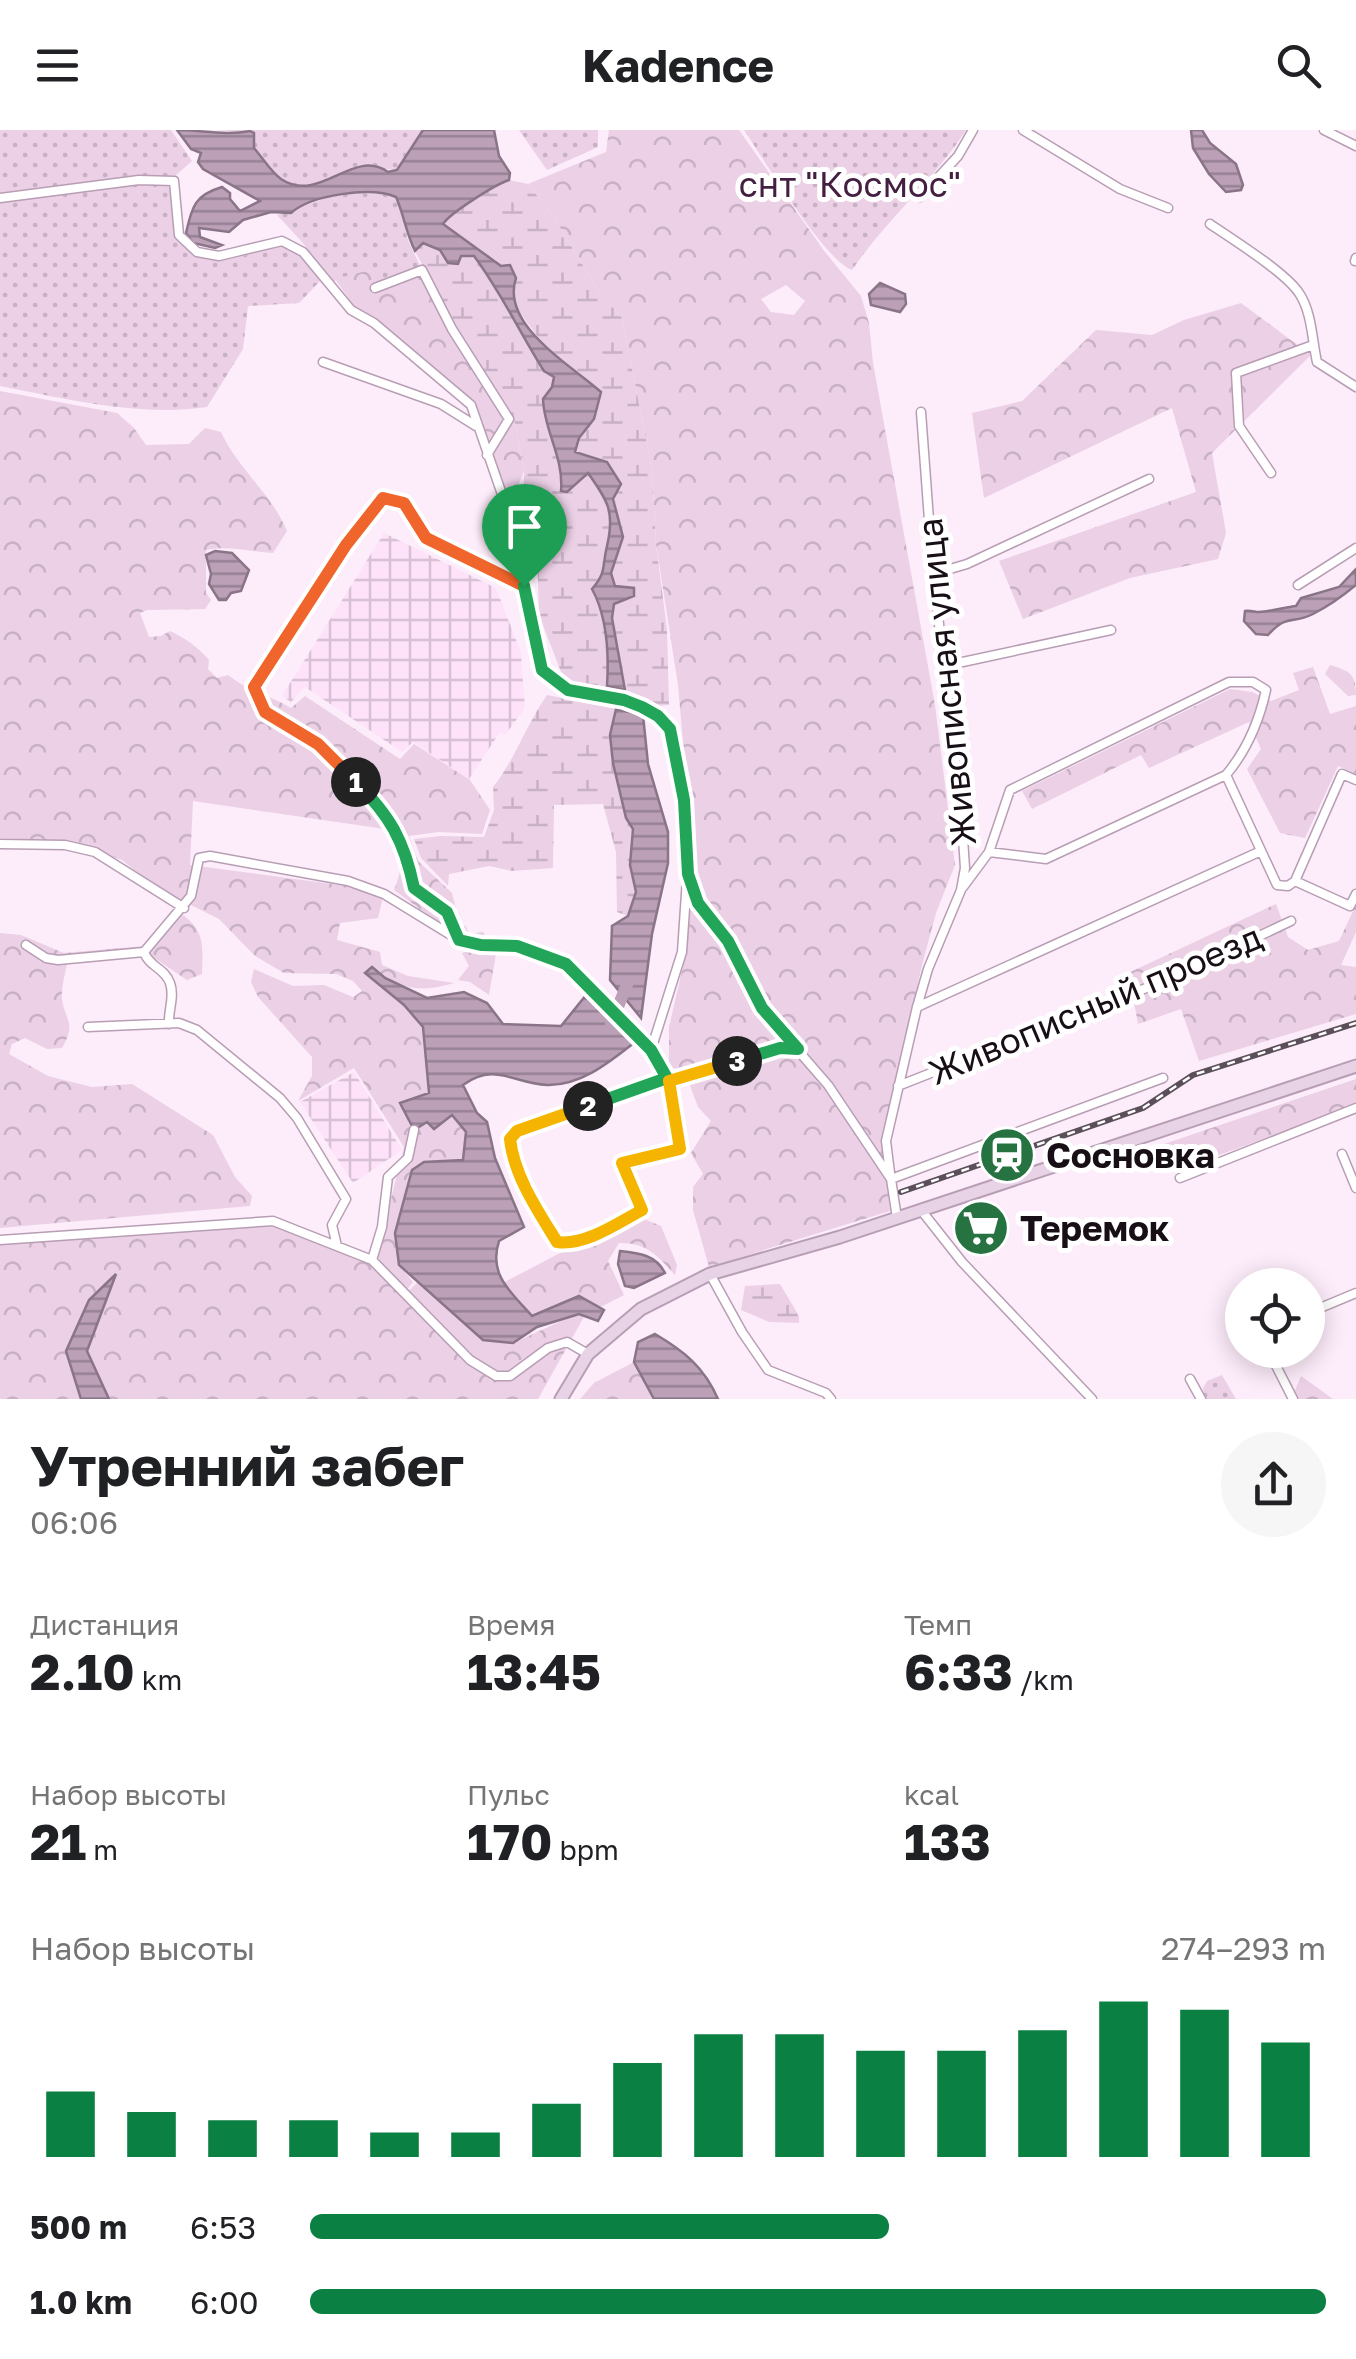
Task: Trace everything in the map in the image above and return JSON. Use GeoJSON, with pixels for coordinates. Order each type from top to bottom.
{"type":"FeatureCollection","features":[{"type":"Feature","properties":{"kind":"main road"},"geometry":{"type":"LineString","coordinates":[[561,1399],[588,1354],[640,1309],[710,1274],[897,1218],[1356,1066]]}},
{"type":"Feature","properties":{"kind":"street"},"geometry":{"type":"LineString","coordinates":[[920,197],[958,156],[974,130]]}},
{"type":"Feature","properties":{"kind":"street"},"geometry":{"type":"LineString","coordinates":[[1023,130],[1120,189],[1168,208]]}},
{"type":"Feature","properties":{"kind":"street"},"geometry":{"type":"LineString","coordinates":[[1324,130],[1356,146]]}},
{"type":"Feature","properties":{"kind":"street"},"geometry":{"type":"LineString","coordinates":[[0,198],[139,180],[174,181],[178,234],[197,252],[220,256],[282,241],[303,252],[351,310],[374,324],[471,405],[513,526],[542,670],[568,690],[642,707],[670,729],[684,800],[688,874],[682,952],[651,1050]]}},
{"type":"Feature","properties":{"kind":"street"},"geometry":{"type":"LineString","coordinates":[[1210,224],[1298,290],[1308,312],[1318,362],[1356,387]]}},
{"type":"Feature","properties":{"kind":"street"},"geometry":{"type":"LineString","coordinates":[[375,288],[422,270],[452,329],[509,420],[487,455]]}},
{"type":"Feature","properties":{"kind":"street"},"geometry":{"type":"LineString","coordinates":[[1271,473],[1239,426],[1236,373],[1313,345]]}},
{"type":"Feature","properties":{"kind":"street"},"geometry":{"type":"LineString","coordinates":[[323,362],[440,404],[476,426]]}},
{"type":"Feature","properties":{"kind":"street","name":"Живописная улица"},"geometry":{"type":"LineString","coordinates":[[897,1218],[886,1141],[928,968],[961,890],[965,868],[921,412]]}},
{"type":"Feature","properties":{"kind":"street"},"geometry":{"type":"LineString","coordinates":[[934,574],[967,564],[1149,479]]}},
{"type":"Feature","properties":{"kind":"street"},"geometry":{"type":"LineString","coordinates":[[459,940],[447,912],[414,888],[406,852],[382,810],[318,744],[265,712],[254,687],[346,545],[383,498],[404,503],[426,538],[524,586]]}},
{"type":"Feature","properties":{"kind":"street"},"geometry":{"type":"LineString","coordinates":[[1298,585],[1356,548]]}},
{"type":"Feature","properties":{"kind":"street"},"geometry":{"type":"LineString","coordinates":[[944,666],[1112,630]]}},
{"type":"Feature","properties":{"kind":"street"},"geometry":{"type":"LineString","coordinates":[[961,890],[989,852],[1010,790],[1229,682],[1253,682],[1266,690],[1249,744],[1226,775],[1046,860],[989,852]]}},
{"type":"Feature","properties":{"kind":"street"},"geometry":{"type":"LineString","coordinates":[[1226,775],[1277,885],[1288,886],[1295,881],[1342,774],[1356,780]]}},
{"type":"Feature","properties":{"kind":"street"},"geometry":{"type":"LineString","coordinates":[[0,844],[65,846],[94,852],[184,908]]}},
{"type":"Feature","properties":{"kind":"street","name":"Живописный проезд"},"geometry":{"type":"LineString","coordinates":[[917,1007],[1261,850]]}},
{"type":"Feature","properties":{"kind":"street"},"geometry":{"type":"LineString","coordinates":[[26,945],[46,958],[58,960],[144,952],[184,908],[195,888],[199,858],[210,856],[368,888],[459,940],[517,946],[566,964],[651,1050],[668,1080],[680,1149],[622,1163],[642,1210],[569,1244],[557,1242],[523,1182],[512,1156],[510,1139],[517,1131],[668,1080],[780,1048],[798,1049]]}},
{"type":"Feature","properties":{"kind":"street"},"geometry":{"type":"LineString","coordinates":[[688,874],[698,903],[728,941],[762,1008],[828,1085],[891,1179],[1163,1078]]}},
{"type":"Feature","properties":{"kind":"street"},"geometry":{"type":"LineString","coordinates":[[1295,881],[1350,906],[1356,894]]}},
{"type":"Feature","properties":{"kind":"street","name":"Живописный проезд"},"geometry":{"type":"LineString","coordinates":[[898,1086],[1164,981],[1290,920]]}},
{"type":"Feature","properties":{"kind":"street"},"geometry":{"type":"LineString","coordinates":[[144,952],[148,962],[161,970],[171,986],[169,1024]]}},
{"type":"Feature","properties":{"kind":"street"},"geometry":{"type":"LineString","coordinates":[[88,1027],[190,1026],[280,1098],[297,1118],[346,1198],[332,1224],[337,1246]]}},
{"type":"Feature","properties":{"kind":"street"},"geometry":{"type":"LineString","coordinates":[[1180,1178],[1356,1108]]}},
{"type":"Feature","properties":{"kind":"street"},"geometry":{"type":"LineString","coordinates":[[372,1260],[389,1193],[388,1177],[408,1158],[414,1130]]}},
{"type":"Feature","properties":{"kind":"street"},"geometry":{"type":"LineString","coordinates":[[1342,1154],[1356,1188]]}},
{"type":"Feature","properties":{"kind":"street"},"geometry":{"type":"LineString","coordinates":[[921,1210],[962,1262],[1092,1399]]}},
{"type":"Feature","properties":{"kind":"street"},"geometry":{"type":"LineString","coordinates":[[0,1240],[273,1221],[372,1260],[470,1360],[496,1376],[510,1376],[548,1348],[567,1342],[588,1354]]}},
{"type":"Feature","properties":{"kind":"street"},"geometry":{"type":"LineString","coordinates":[[710,1274],[768,1370],[832,1399]]}},
{"type":"Feature","properties":{"kind":"street"},"geometry":{"type":"LineString","coordinates":[[1325,1307],[1356,1293]]}},
{"type":"Feature","properties":{"kind":"street"},"geometry":{"type":"LineString","coordinates":[[1277,1368],[1293,1399]]}},
{"type":"Feature","properties":{"kind":"street"},"geometry":{"type":"LineString","coordinates":[[1190,1379],[1201,1399]]}},
{"type":"Feature","properties":{"kind":"shaded area"},"geometry":{"type":"Polygon","coordinates":[[[177,130],[250,131],[254,133],[254,148],[277,176],[295,185],[309,185],[362,166],[388,172],[397,170],[423,130],[494,130],[509,180],[474,199],[443,224],[501,266],[510,265],[516,278],[518,312],[528,328],[601,392],[594,419],[579,438],[575,452],[607,462],[621,484],[613,499],[623,537],[611,573],[615,586],[634,588],[634,596],[614,604],[612,618],[625,690],[607,686],[606,636],[592,589],[603,569],[610,524],[608,507],[588,473],[567,492],[561,491],[560,467],[543,399],[554,377],[544,371],[474,256],[461,256],[458,264],[448,263],[440,250],[423,243],[415,251],[396,197],[372,192],[326,197],[291,213],[271,212],[243,220],[229,232],[199,228],[200,237],[222,245],[215,248],[193,243],[186,233],[188,224],[196,203],[206,194],[222,187],[240,211],[260,201],[203,169],[198,162],[201,153],[191,149],[177,130]]]}},
{"type":"Feature","properties":{"kind":"shaded area"},"geometry":{"type":"Polygon","coordinates":[[[1191,130],[1202,130],[1210,143],[1236,164],[1241,190],[1226,192],[1209,174],[1193,148],[1191,130]]]}},
{"type":"Feature","properties":{"kind":"shaded area"},"geometry":{"type":"Polygon","coordinates":[[[880,283],[905,294],[906,304],[900,312],[871,305],[869,294],[880,283]]]}},
{"type":"Feature","properties":{"kind":"shaded area"},"geometry":{"type":"Polygon","coordinates":[[[384,533],[496,588],[521,653],[525,708],[505,735],[500,732],[469,779],[413,742],[402,752],[305,687],[291,702],[282,696],[384,533]]]}},
{"type":"Feature","properties":{"kind":"shaded area"},"geometry":{"type":"Polygon","coordinates":[[[215,551],[232,553],[249,570],[241,591],[231,593],[226,600],[219,600],[209,584],[211,574],[206,555],[215,551]]]}},
{"type":"Feature","properties":{"kind":"shaded area"},"geometry":{"type":"Polygon","coordinates":[[[1356,569],[1356,585],[1346,593],[1313,614],[1280,624],[1268,635],[1256,634],[1244,621],[1245,611],[1296,606],[1301,598],[1339,587],[1356,569]]]}},
{"type":"Feature","properties":{"kind":"shaded area"},"geometry":{"type":"Polygon","coordinates":[[[616,709],[643,715],[648,764],[668,832],[668,863],[652,934],[641,1018],[610,980],[612,926],[628,916],[636,892],[630,865],[633,829],[626,818],[613,763],[610,735],[616,709]]]}},
{"type":"Feature","properties":{"kind":"shaded area"},"geometry":{"type":"Polygon","coordinates":[[[372,967],[385,978],[427,998],[464,992],[487,1003],[503,1024],[561,1026],[591,989],[639,1039],[597,1070],[573,1081],[547,1085],[494,1074],[463,1085],[477,1113],[487,1122],[495,1158],[524,1227],[499,1241],[496,1253],[499,1273],[509,1291],[532,1316],[579,1296],[604,1310],[598,1321],[579,1314],[537,1327],[513,1343],[483,1340],[399,1265],[395,1233],[412,1170],[424,1162],[463,1160],[466,1132],[452,1115],[434,1129],[427,1122],[414,1130],[400,1103],[429,1093],[423,1027],[404,1005],[365,973],[372,967]]]}},
{"type":"Feature","properties":{"kind":"shaded area"},"geometry":{"type":"Polygon","coordinates":[[[354,1072],[402,1150],[353,1183],[300,1102],[354,1072]]]}},
{"type":"Feature","properties":{"kind":"shaded area"},"geometry":{"type":"Polygon","coordinates":[[[620,1251],[652,1259],[665,1273],[634,1288],[625,1286],[618,1264],[620,1251]]]}},
{"type":"Feature","properties":{"kind":"shaded area"},"geometry":{"type":"Polygon","coordinates":[[[116,1274],[87,1351],[109,1399],[81,1399],[66,1351],[89,1300],[116,1274]]]}},
{"type":"Feature","properties":{"kind":"shaded area"},"geometry":{"type":"Polygon","coordinates":[[[655,1334],[692,1361],[718,1399],[654,1399],[634,1362],[638,1342],[655,1334]]]}},
{"type":"Feature","properties":{"kind":"green space"},"geometry":{"type":"Polygon","coordinates":[[[0,130],[171,130],[192,161],[175,176],[139,176],[0,197],[0,130]]]}},
{"type":"Feature","properties":{"kind":"green space"},"geometry":{"type":"Polygon","coordinates":[[[217,130],[426,130],[397,170],[355,167],[329,181],[298,186],[280,178],[254,148],[254,133],[217,130]]]}},
{"type":"Feature","properties":{"kind":"green space"},"geometry":{"type":"Polygon","coordinates":[[[519,130],[598,130],[598,147],[547,170],[519,130]]]}},
{"type":"Feature","properties":{"kind":"green space"},"geometry":{"type":"Polygon","coordinates":[[[609,130],[739,130],[861,296],[869,323],[935,705],[955,865],[936,913],[922,965],[882,1142],[890,1211],[709,1267],[693,1210],[693,1187],[703,1174],[691,1153],[711,1121],[698,1107],[688,1080],[669,1064],[669,1027],[686,954],[694,868],[678,685],[656,544],[652,470],[622,318],[597,289],[553,216],[528,184],[606,152],[609,130]],[[786,285],[761,299],[771,312],[794,315],[805,301],[786,285]]]}},
{"type":"Feature","properties":{"kind":"green space","name":"снт \"Космос\""},"geometry":{"type":"Polygon","coordinates":[[[744,130],[966,130],[852,270],[840,263],[811,229],[744,130]]]}},
{"type":"Feature","properties":{"kind":"green space"},"geometry":{"type":"Polygon","coordinates":[[[509,180],[528,184],[553,216],[597,289],[622,318],[652,470],[667,630],[669,705],[642,707],[568,690],[539,615],[537,551],[524,501],[524,471],[515,423],[482,379],[415,251],[422,242],[460,256],[473,256],[544,371],[554,377],[543,399],[560,466],[561,490],[567,492],[588,473],[610,515],[603,569],[592,589],[606,636],[607,686],[619,649],[612,618],[614,604],[634,597],[634,588],[615,586],[611,573],[622,537],[607,462],[574,453],[579,438],[594,419],[583,376],[550,354],[516,307],[501,266],[442,223],[509,180]]]}},
{"type":"Feature","properties":{"kind":"green space"},"geometry":{"type":"Polygon","coordinates":[[[138,182],[172,184],[174,231],[195,256],[218,260],[285,247],[308,261],[322,279],[299,303],[248,306],[243,349],[207,407],[129,408],[0,386],[0,202],[138,182]]]}},
{"type":"Feature","properties":{"kind":"green space"},"geometry":{"type":"Polygon","coordinates":[[[391,193],[400,206],[422,270],[385,285],[370,270],[329,283],[303,243],[277,215],[338,194],[391,193]]]}},
{"type":"Feature","properties":{"kind":"green space"},"geometry":{"type":"Polygon","coordinates":[[[370,270],[386,285],[422,270],[482,379],[515,423],[524,471],[515,493],[506,496],[474,401],[377,321],[356,309],[335,279],[370,270]]]}},
{"type":"Feature","properties":{"kind":"green space"},"geometry":{"type":"Polygon","coordinates":[[[1241,303],[1311,355],[1212,453],[1226,533],[1218,559],[1130,578],[1023,619],[999,561],[1196,492],[1172,408],[984,498],[972,413],[1022,401],[1096,330],[1152,335],[1184,320],[1241,303]]]}},
{"type":"Feature","properties":{"kind":"green space"},"geometry":{"type":"Polygon","coordinates":[[[0,391],[117,413],[146,445],[189,444],[205,428],[221,432],[287,531],[273,553],[231,548],[206,550],[206,593],[211,600],[205,609],[140,613],[149,637],[170,631],[176,634],[205,655],[208,669],[217,678],[228,675],[291,708],[305,696],[400,759],[414,744],[470,780],[490,810],[482,834],[439,832],[409,836],[418,861],[452,893],[460,925],[466,926],[468,934],[484,932],[485,939],[494,940],[496,954],[489,995],[470,982],[458,980],[469,966],[462,953],[475,949],[473,941],[458,937],[394,890],[402,852],[392,830],[193,801],[190,865],[362,888],[383,897],[378,918],[340,923],[337,940],[380,952],[382,965],[408,976],[454,983],[411,987],[391,981],[372,967],[365,973],[404,1005],[423,1027],[429,1093],[400,1103],[411,1128],[452,1115],[466,1132],[463,1160],[424,1162],[412,1170],[395,1233],[399,1265],[413,1282],[407,1290],[381,1265],[377,1254],[404,1147],[354,1068],[298,1101],[312,1076],[312,1057],[258,997],[251,982],[254,969],[293,986],[324,985],[353,997],[362,991],[353,981],[336,974],[284,973],[255,956],[219,919],[191,905],[176,904],[122,860],[75,842],[0,838],[0,391]]]}},
{"type":"Feature","properties":{"kind":"green space"},"geometry":{"type":"Polygon","coordinates":[[[1330,665],[1350,674],[1356,695],[1348,696],[1325,674],[1330,665]]]}},
{"type":"Feature","properties":{"kind":"green space"},"geometry":{"type":"Polygon","coordinates":[[[1313,667],[1330,714],[1356,706],[1356,774],[1338,766],[1305,838],[1280,833],[1247,769],[1261,749],[1249,722],[1149,768],[1141,755],[1032,809],[1022,791],[1230,689],[1252,692],[1271,701],[1299,690],[1293,673],[1313,667]]]}},
{"type":"Feature","properties":{"kind":"green space"},"geometry":{"type":"Polygon","coordinates":[[[547,695],[616,709],[610,735],[613,763],[626,818],[633,829],[630,865],[636,892],[628,916],[617,912],[616,852],[603,804],[554,805],[553,868],[512,871],[489,866],[449,874],[448,886],[421,858],[414,839],[484,837],[494,810],[493,787],[547,695]]]}},
{"type":"Feature","properties":{"kind":"green space"},"geometry":{"type":"Polygon","coordinates":[[[1276,904],[1288,937],[1308,950],[1339,941],[1356,905],[1356,932],[1341,965],[1356,967],[1356,1014],[1199,1061],[1181,1009],[1138,1024],[1124,975],[1276,904]]]}},
{"type":"Feature","properties":{"kind":"green space"},"geometry":{"type":"Polygon","coordinates":[[[176,910],[200,937],[202,974],[187,980],[147,953],[109,955],[67,964],[62,999],[69,1027],[62,1048],[47,1049],[25,1038],[12,1044],[9,1054],[48,1076],[92,1087],[132,1084],[213,1135],[235,1177],[252,1196],[250,1206],[0,1228],[0,933],[21,935],[64,953],[145,946],[176,910]]]}},
{"type":"Feature","properties":{"kind":"green space"},"geometry":{"type":"Polygon","coordinates":[[[1356,1079],[1356,1105],[1175,1171],[1162,1164],[1158,1146],[1356,1079]]]}},
{"type":"Feature","properties":{"kind":"green space"},"geometry":{"type":"Polygon","coordinates":[[[644,1219],[661,1226],[677,1265],[675,1275],[651,1252],[619,1243],[608,1261],[624,1295],[585,1315],[538,1399],[0,1399],[0,1245],[272,1223],[371,1263],[406,1293],[418,1282],[483,1340],[513,1343],[579,1313],[579,1297],[532,1316],[503,1283],[562,1252],[644,1219]]]}},
{"type":"Feature","properties":{"kind":"green space"},"geometry":{"type":"Polygon","coordinates":[[[780,1284],[799,1316],[799,1323],[769,1322],[741,1310],[745,1286],[780,1284]]]}},
{"type":"Feature","properties":{"kind":"green space"},"geometry":{"type":"Polygon","coordinates":[[[634,1362],[654,1399],[580,1399],[594,1383],[634,1362]]]}},
{"type":"Feature","properties":{"kind":"green space"},"geometry":{"type":"Polygon","coordinates":[[[1222,1375],[1236,1399],[1205,1399],[1203,1388],[1207,1381],[1222,1375]]]}},
{"type":"Feature","properties":{"kind":"green space"},"geometry":{"type":"Polygon","coordinates":[[[1301,1376],[1333,1399],[1295,1399],[1301,1376]]]}},
{"type":"Feature","properties":{"kind":"waterway"},"geometry":{"type":"LineString","coordinates":[[611,1024],[628,982]]}},
{"type":"Feature","properties":{"kind":"railway"},"geometry":{"type":"LineString","coordinates":[[901,1192],[1143,1108],[1193,1075],[1356,1023]]}},
{"type":"Feature","properties":{"kind":"place","name":"Сосновка"},"geometry":{"type":"Point","coordinates":[1007,1155]}},
{"type":"Feature","properties":{"kind":"place","name":"Теремок"},"geometry":{"type":"Point","coordinates":[981,1228]}},
{"type":"Feature","properties":{"kind":"route"},"geometry":{"type":"LineString","coordinates":[[383,498],[404,503],[426,538],[524,586],[542,670],[568,690],[642,707],[670,729],[684,800],[688,874],[698,903],[728,941],[762,1008],[798,1049],[780,1048],[669,1081],[680,1149],[622,1163],[642,1210],[569,1244],[557,1242],[542,1218],[512,1156],[510,1139],[517,1131],[667,1078],[651,1050],[566,964],[517,946],[459,940],[447,912],[414,888],[406,852],[394,825],[318,744],[265,712],[254,687],[346,545],[383,498]]}}]}
